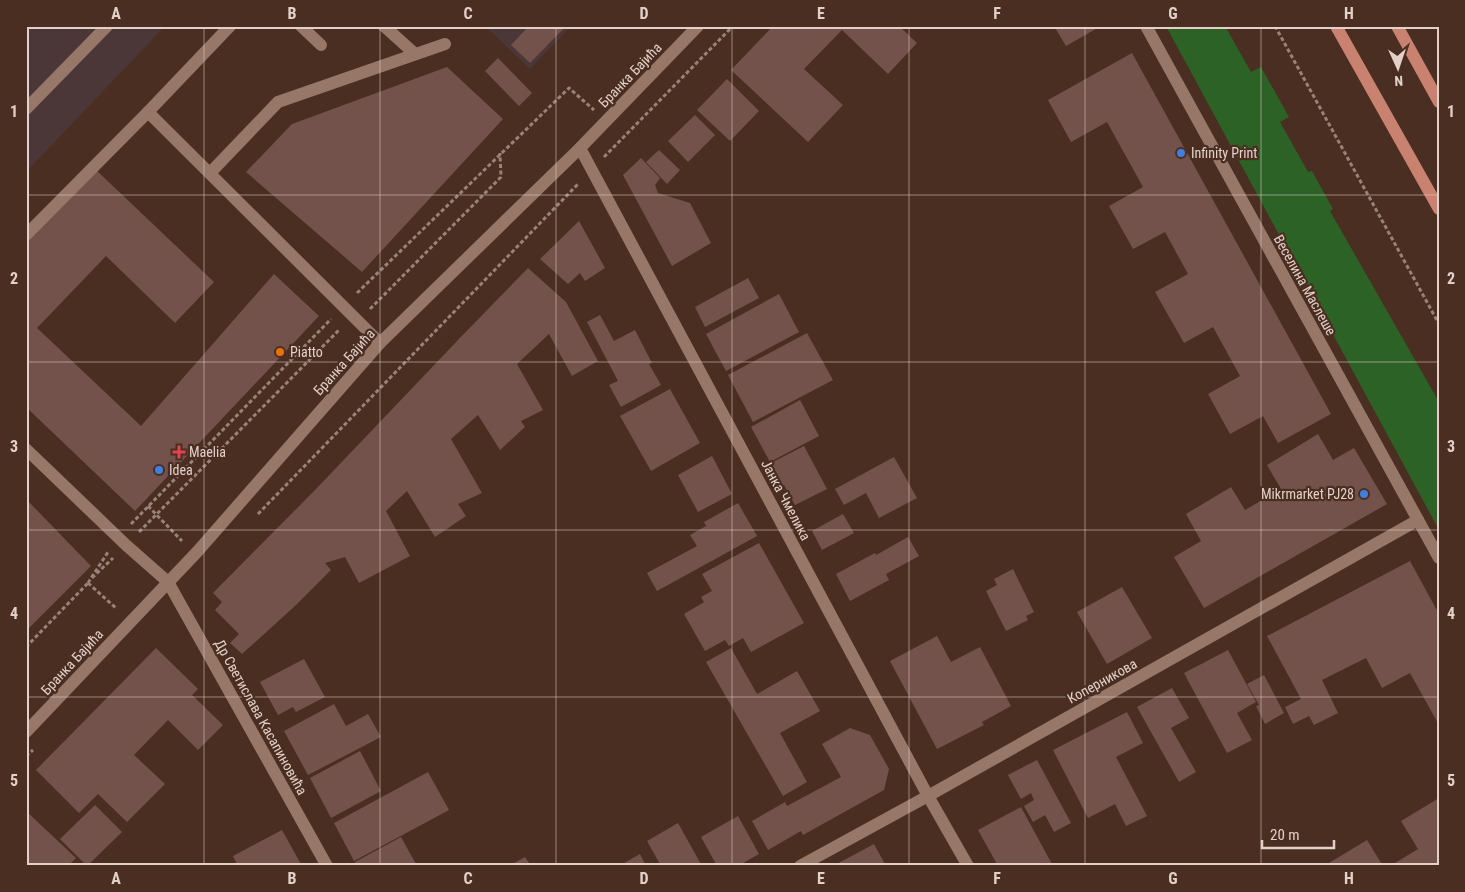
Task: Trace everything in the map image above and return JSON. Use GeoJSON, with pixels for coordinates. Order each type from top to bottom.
{"type":"FeatureCollection","features":[{"type":"Feature","properties":{"kind":"main road"},"geometry":{"type":"LineString","coordinates":[[1336,26],[1439,209]]}},
{"type":"Feature","properties":{"kind":"main road"},"geometry":{"type":"LineString","coordinates":[[1397,26],[1439,102]]}},
{"type":"Feature","properties":{"kind":"street"},"geometry":{"type":"LineString","coordinates":[[26,109],[107,26]]}},
{"type":"Feature","properties":{"kind":"street"},"geometry":{"type":"LineString","coordinates":[[26,235],[230,26]]}},
{"type":"Feature","properties":{"kind":"street"},"geometry":{"type":"LineString","coordinates":[[300,26],[320,45]]}},
{"type":"Feature","properties":{"kind":"street"},"geometry":{"type":"LineString","coordinates":[[384,26],[415,54]]}},
{"type":"Feature","properties":{"kind":"street","name":"Бранка Бајића"},"geometry":{"type":"LineString","coordinates":[[26,732],[195,554],[380,344],[580,148],[698,26]]}},
{"type":"Feature","properties":{"kind":"street","name":"Веселина Маслеше"},"geometry":{"type":"LineString","coordinates":[[1146,26],[1439,558]]}},
{"type":"Feature","properties":{"kind":"street"},"geometry":{"type":"LineString","coordinates":[[210,174],[278,102],[445,44]]}},
{"type":"Feature","properties":{"kind":"street"},"geometry":{"type":"LineString","coordinates":[[148,112],[380,344]]}},
{"type":"Feature","properties":{"kind":"street","name":"Јанка Чмелика"},"geometry":{"type":"LineString","coordinates":[[580,148],[928,796],[968,866]]}},
{"type":"Feature","properties":{"kind":"street","name":"Др Светислава Касапиновића"},"geometry":{"type":"LineString","coordinates":[[26,449],[122,541],[168,582],[327,866]]}},
{"type":"Feature","properties":{"kind":"street","name":"Коперникова"},"geometry":{"type":"LineString","coordinates":[[800,866],[1418,520]]}},
{"type":"Feature","properties":{"kind":"path"},"geometry":{"type":"LineString","coordinates":[[255,517],[733,26]]}},
{"type":"Feature","properties":{"kind":"path"},"geometry":{"type":"LineString","coordinates":[[1275,26],[1439,324]]}},
{"type":"Feature","properties":{"kind":"path"},"geometry":{"type":"LineString","coordinates":[[26,647],[88,583],[148,506],[343,306],[569,88]]}},
{"type":"Feature","properties":{"kind":"path"},"geometry":{"type":"LineString","coordinates":[[88,583],[122,541],[156,515],[345,324],[365,313],[501,177],[500,153]]}},
{"type":"Feature","properties":{"kind":"path"},"geometry":{"type":"LineString","coordinates":[[148,506],[195,554]]}},
{"type":"Feature","properties":{"kind":"path"},"geometry":{"type":"LineString","coordinates":[[88,583],[131,622]]}},
{"type":"Feature","properties":{"kind":"path"},"geometry":{"type":"LineString","coordinates":[[26,756],[33,749]]}},
{"type":"Feature","properties":{"kind":"shaded area"},"geometry":{"type":"Polygon","coordinates":[[[26,26],[165,26],[26,172],[26,26]]]}},
{"type":"Feature","properties":{"kind":"shaded area"},"geometry":{"type":"Polygon","coordinates":[[[485,26],[571,26],[530,69],[485,26]]]}},
{"type":"Feature","properties":{"kind":"green space"},"geometry":{"type":"Polygon","coordinates":[[[1166,26],[1225,26],[1251,72],[1261,67],[1289,117],[1280,122],[1308,172],[1312,171],[1333,209],[1330,211],[1439,402],[1439,530],[1166,26]]]}},
{"type":"Feature","properties":{"kind":"building"},"geometry":{"type":"Polygon","coordinates":[[[529,26],[566,26],[530,63],[511,45],[529,26]]]}},
{"type":"Feature","properties":{"kind":"building"},"geometry":{"type":"Polygon","coordinates":[[[773,26],[899,26],[917,43],[888,74],[842,30],[804,69],[843,105],[808,142],[731,70],[773,26]]]}},
{"type":"Feature","properties":{"kind":"building"},"geometry":{"type":"Polygon","coordinates":[[[1054,26],[1101,26],[1066,46],[1054,26]]]}},
{"type":"Feature","properties":{"kind":"building"},"geometry":{"type":"Polygon","coordinates":[[[1132,53],[1331,414],[1278,443],[1263,416],[1230,434],[1208,394],[1240,376],[1213,327],[1184,343],[1155,292],[1188,274],[1165,232],[1133,249],[1109,206],[1143,187],[1107,122],[1071,142],[1048,100],[1132,53]]]}},
{"type":"Feature","properties":{"kind":"building"},"geometry":{"type":"Polygon","coordinates":[[[498,58],[532,93],[519,106],[485,71],[498,58]]]}},
{"type":"Feature","properties":{"kind":"building"},"geometry":{"type":"Polygon","coordinates":[[[447,67],[503,119],[362,272],[246,172],[292,124],[447,67]]]}},
{"type":"Feature","properties":{"kind":"building"},"geometry":{"type":"Polygon","coordinates":[[[727,79],[759,111],[730,141],[697,110],[727,79]]]}},
{"type":"Feature","properties":{"kind":"building"},"geometry":{"type":"Polygon","coordinates":[[[695,115],[715,135],[688,162],[668,141],[695,115]]]}},
{"type":"Feature","properties":{"kind":"building"},"geometry":{"type":"Polygon","coordinates":[[[659,150],[680,170],[667,184],[646,162],[659,150]]]}},
{"type":"Feature","properties":{"kind":"building"},"geometry":{"type":"Polygon","coordinates":[[[641,158],[660,178],[655,185],[658,193],[690,203],[711,243],[672,266],[623,175],[641,158]]]}},
{"type":"Feature","properties":{"kind":"building"},"geometry":{"type":"Polygon","coordinates":[[[95,169],[214,282],[175,323],[106,256],[37,328],[141,426],[274,274],[319,316],[135,511],[26,407],[26,241],[95,169]]]}},
{"type":"Feature","properties":{"kind":"building"},"geometry":{"type":"Polygon","coordinates":[[[579,221],[605,268],[585,281],[580,273],[568,284],[540,259],[579,221]]]}},
{"type":"Feature","properties":{"kind":"building"},"geometry":{"type":"Polygon","coordinates":[[[528,268],[566,302],[598,361],[572,376],[549,334],[517,364],[543,410],[521,421],[525,427],[500,450],[478,415],[451,439],[482,493],[458,504],[466,516],[435,537],[407,491],[386,511],[410,556],[359,583],[345,557],[325,563],[331,570],[242,654],[230,643],[239,634],[215,610],[222,602],[213,593],[317,488],[528,268]]]}},
{"type":"Feature","properties":{"kind":"building"},"geometry":{"type":"Polygon","coordinates":[[[748,278],[759,298],[705,327],[695,307],[748,278]]]}},
{"type":"Feature","properties":{"kind":"building"},"geometry":{"type":"Polygon","coordinates":[[[779,294],[799,332],[726,371],[706,334],[779,294]]]}},
{"type":"Feature","properties":{"kind":"building"},"geometry":{"type":"Polygon","coordinates":[[[600,315],[614,341],[635,330],[652,363],[649,364],[661,385],[621,407],[609,385],[618,381],[587,322],[600,315]]]}},
{"type":"Feature","properties":{"kind":"building"},"geometry":{"type":"Polygon","coordinates":[[[807,333],[833,380],[753,422],[728,375],[807,333]]]}},
{"type":"Feature","properties":{"kind":"building"},"geometry":{"type":"Polygon","coordinates":[[[670,389],[700,443],[651,471],[620,416],[670,389]]]}},
{"type":"Feature","properties":{"kind":"building"},"geometry":{"type":"Polygon","coordinates":[[[800,400],[819,436],[770,462],[751,427],[800,400]]]}},
{"type":"Feature","properties":{"kind":"building"},"geometry":{"type":"Polygon","coordinates":[[[1318,434],[1333,460],[1354,448],[1387,504],[1204,608],[1174,557],[1201,541],[1186,514],[1231,487],[1245,510],[1281,489],[1267,465],[1318,434]]]}},
{"type":"Feature","properties":{"kind":"building"},"geometry":{"type":"Polygon","coordinates":[[[804,446],[827,489],[795,505],[784,485],[779,488],[767,465],[804,446]]]}},
{"type":"Feature","properties":{"kind":"building"},"geometry":{"type":"Polygon","coordinates":[[[712,456],[732,494],[698,512],[678,475],[712,456]]]}},
{"type":"Feature","properties":{"kind":"building"},"geometry":{"type":"Polygon","coordinates":[[[894,457],[917,498],[879,518],[866,493],[844,505],[835,489],[894,457]]]}},
{"type":"Feature","properties":{"kind":"building"},"geometry":{"type":"Polygon","coordinates":[[[26,499],[91,566],[26,631],[26,499]]]}},
{"type":"Feature","properties":{"kind":"building"},"geometry":{"type":"Polygon","coordinates":[[[738,503],[757,536],[657,591],[647,573],[697,546],[690,535],[706,526],[704,522],[738,503]]]}},
{"type":"Feature","properties":{"kind":"building"},"geometry":{"type":"Polygon","coordinates":[[[843,514],[854,533],[822,550],[812,531],[843,514]]]}},
{"type":"Feature","properties":{"kind":"building"},"geometry":{"type":"Polygon","coordinates":[[[908,537],[919,556],[886,574],[889,580],[850,601],[836,574],[908,537]]]}},
{"type":"Feature","properties":{"kind":"building"},"geometry":{"type":"Polygon","coordinates":[[[759,543],[804,623],[751,652],[743,638],[729,646],[725,640],[705,651],[684,614],[704,602],[701,597],[712,591],[702,574],[759,543]]]}},
{"type":"Feature","properties":{"kind":"building"},"geometry":{"type":"Polygon","coordinates":[[[1410,561],[1439,614],[1439,725],[1410,673],[1382,688],[1366,658],[1322,680],[1338,713],[1314,725],[1309,716],[1293,724],[1285,707],[1301,699],[1267,636],[1410,561]]]}},
{"type":"Feature","properties":{"kind":"building"},"geometry":{"type":"Polygon","coordinates":[[[1013,569],[1034,612],[1026,616],[1028,620],[1006,631],[986,591],[997,585],[994,579],[1013,569]]]}},
{"type":"Feature","properties":{"kind":"building"},"geometry":{"type":"Polygon","coordinates":[[[1122,587],[1152,638],[1107,664],[1077,612],[1122,587]]]}},
{"type":"Feature","properties":{"kind":"building"},"geometry":{"type":"Polygon","coordinates":[[[937,636],[951,662],[980,647],[1011,706],[982,722],[984,725],[937,749],[890,661],[937,636]]]}},
{"type":"Feature","properties":{"kind":"building"},"geometry":{"type":"Polygon","coordinates":[[[156,648],[198,689],[192,695],[223,725],[198,750],[168,720],[134,755],[165,784],[127,822],[98,794],[79,813],[36,770],[156,648]]]}},
{"type":"Feature","properties":{"kind":"building"},"geometry":{"type":"Polygon","coordinates":[[[731,648],[757,694],[797,671],[820,711],[780,733],[807,782],[783,796],[706,662],[731,648]]]}},
{"type":"Feature","properties":{"kind":"building"},"geometry":{"type":"Polygon","coordinates":[[[1228,650],[1256,702],[1237,713],[1252,740],[1227,753],[1184,673],[1228,650]]]}},
{"type":"Feature","properties":{"kind":"building"},"geometry":{"type":"Polygon","coordinates":[[[304,659],[325,697],[296,712],[293,707],[278,715],[260,682],[304,659]]]}},
{"type":"Feature","properties":{"kind":"building"},"geometry":{"type":"Polygon","coordinates":[[[1264,675],[1284,713],[1265,724],[1256,706],[1259,705],[1247,684],[1264,675]]]}},
{"type":"Feature","properties":{"kind":"building"},"geometry":{"type":"Polygon","coordinates":[[[1172,688],[1189,718],[1171,728],[1196,772],[1179,782],[1137,707],[1172,688]]]}},
{"type":"Feature","properties":{"kind":"building"},"geometry":{"type":"Polygon","coordinates":[[[334,704],[346,726],[368,714],[381,737],[308,775],[284,731],[334,704]]]}},
{"type":"Feature","properties":{"kind":"building"},"geometry":{"type":"Polygon","coordinates":[[[1127,712],[1143,743],[1116,757],[1147,816],[1126,826],[1115,804],[1088,818],[1053,750],[1127,712]]]}},
{"type":"Feature","properties":{"kind":"building"},"geometry":{"type":"Polygon","coordinates":[[[850,728],[870,735],[889,769],[884,790],[803,835],[801,831],[768,850],[752,821],[785,802],[787,806],[841,777],[822,744],[850,728]]]}},
{"type":"Feature","properties":{"kind":"building"},"geometry":{"type":"Polygon","coordinates":[[[360,751],[381,791],[331,818],[310,778],[360,751]]]}},
{"type":"Feature","properties":{"kind":"building"},"geometry":{"type":"Polygon","coordinates":[[[1037,760],[1071,823],[1054,832],[1045,815],[1033,822],[1024,806],[1034,800],[1031,793],[1021,799],[1008,775],[1037,760]]]}},
{"type":"Feature","properties":{"kind":"building"},"geometry":{"type":"Polygon","coordinates":[[[428,772],[449,810],[354,861],[334,823],[428,772]]]}},
{"type":"Feature","properties":{"kind":"building"},"geometry":{"type":"Polygon","coordinates":[[[1439,798],[1439,866],[1390,866],[1418,849],[1401,821],[1439,798]]]}},
{"type":"Feature","properties":{"kind":"building"},"geometry":{"type":"Polygon","coordinates":[[[95,805],[122,832],[87,866],[60,839],[95,805]]]}},
{"type":"Feature","properties":{"kind":"building"},"geometry":{"type":"Polygon","coordinates":[[[1021,807],[1053,866],[998,866],[978,830],[1021,807]]]}},
{"type":"Feature","properties":{"kind":"building"},"geometry":{"type":"Polygon","coordinates":[[[26,811],[76,858],[68,866],[26,866],[26,811]]]}},
{"type":"Feature","properties":{"kind":"building"},"geometry":{"type":"Polygon","coordinates":[[[738,816],[759,854],[738,866],[717,866],[701,837],[738,816]]]}},
{"type":"Feature","properties":{"kind":"building"},"geometry":{"type":"Polygon","coordinates":[[[678,823],[702,866],[661,866],[647,841],[678,823]]]}},
{"type":"Feature","properties":{"kind":"building"},"geometry":{"type":"Polygon","coordinates":[[[282,830],[302,866],[238,866],[233,856],[282,830]]]}},
{"type":"Feature","properties":{"kind":"building"},"geometry":{"type":"Polygon","coordinates":[[[401,837],[417,866],[357,866],[355,862],[401,837]]]}},
{"type":"Feature","properties":{"kind":"building"},"geometry":{"type":"Polygon","coordinates":[[[1367,840],[1383,866],[1324,866],[1367,840]]]}},
{"type":"Feature","properties":{"kind":"building"},"geometry":{"type":"Polygon","coordinates":[[[874,844],[886,866],[833,866],[874,844]]]}},
{"type":"Feature","properties":{"kind":"building"},"geometry":{"type":"Polygon","coordinates":[[[640,854],[646,866],[619,866],[640,854]]]}},
{"type":"Feature","properties":{"kind":"building"},"geometry":{"type":"Polygon","coordinates":[[[525,857],[531,866],[509,866],[525,857]]]}},
{"type":"Feature","properties":{"kind":"place","name":"Infinity Print"},"geometry":{"type":"Point","coordinates":[1181,153]}},
{"type":"Feature","properties":{"kind":"place","name":"Piatto"},"geometry":{"type":"Point","coordinates":[280,352]}},
{"type":"Feature","properties":{"kind":"place","name":"Maelia"},"geometry":{"type":"Point","coordinates":[179,452]}},
{"type":"Feature","properties":{"kind":"place","name":"Idea"},"geometry":{"type":"Point","coordinates":[159,470]}},
{"type":"Feature","properties":{"kind":"place","name":"Mikrmarket PJ28"},"geometry":{"type":"Point","coordinates":[1364,494]}}]}
